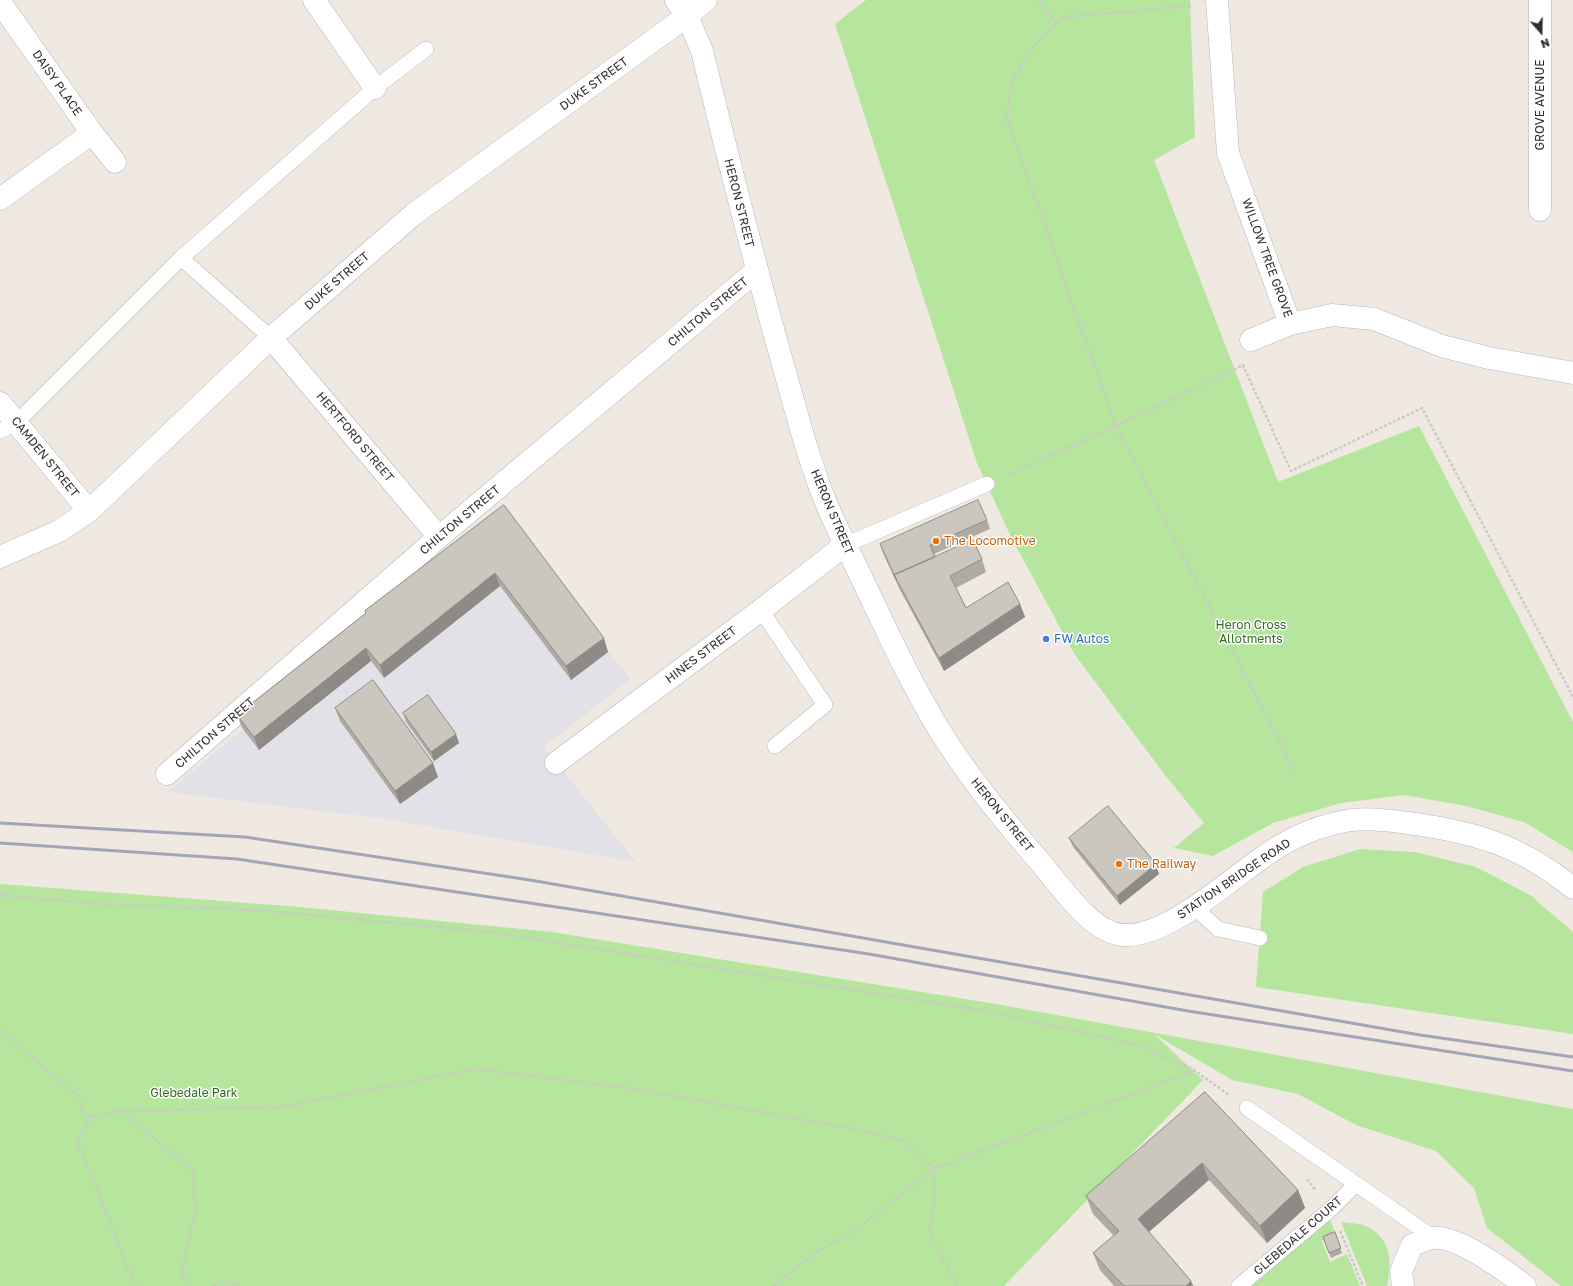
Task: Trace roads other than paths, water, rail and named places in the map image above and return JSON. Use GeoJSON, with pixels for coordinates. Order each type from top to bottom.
{"type":"FeatureCollection","features":[{"type":"Feature","properties":{"kind":"street"},"geometry":{"type":"LineString","coordinates":[[314,0],[375,88]]}},
{"type":"Feature","properties":{"kind":"street","name":"DUKE STREET"},"geometry":{"type":"LineString","coordinates":[[0,557],[59,531],[89,511],[271,338],[414,214],[682,8],[706,0]]}},
{"type":"Feature","properties":{"kind":"street","name":"GROVE AVENUE"},"geometry":{"type":"LineString","coordinates":[[1540,0],[1540,210]]}},
{"type":"Feature","properties":{"kind":"street","name":"DAISY PLACE"},"geometry":{"type":"LineString","coordinates":[[0,2],[92,133],[115,162]]}},
{"type":"Feature","properties":{"kind":"street","name":"WILLOW TREE GROVE"},"geometry":{"type":"LineString","coordinates":[[1218,2],[1228,153],[1290,324],[1332,315],[1374,319],[1442,346],[1489,358],[1573,373]]}},
{"type":"Feature","properties":{"kind":"street","name":"HERON STREET"},"geometry":{"type":"LineString","coordinates":[[682,8],[702,51],[756,271],[815,475],[845,545],[894,645],[939,729],[988,802],[1083,913],[1103,929],[1118,935]]}},
{"type":"Feature","properties":{"kind":"street"},"geometry":{"type":"LineString","coordinates":[[0,199],[92,133]]}},
{"type":"Feature","properties":{"kind":"street","name":"CHILTON STREET"},"geometry":{"type":"LineString","coordinates":[[167,774],[439,537],[756,271]]}},
{"type":"Feature","properties":{"kind":"street"},"geometry":{"type":"LineString","coordinates":[[1251,340],[1290,324]]}},
{"type":"Feature","properties":{"kind":"street","name":"HERTFORD STREET"},"geometry":{"type":"LineString","coordinates":[[271,338],[439,537]]}},
{"type":"Feature","properties":{"kind":"street","name":"CAMDEN STREET"},"geometry":{"type":"LineString","coordinates":[[0,403],[9,427],[89,511]]}},
{"type":"Feature","properties":{"kind":"street","name":"HINES STREET"},"geometry":{"type":"LineString","coordinates":[[556,763],[761,610],[845,545]]}},
{"type":"Feature","properties":{"kind":"street","name":"STATION BRIDGE ROAD"},"geometry":{"type":"LineString","coordinates":[[1118,935],[1146,932],[1170,921],[1194,907],[1234,880],[1259,860],[1297,836],[1342,821],[1375,820],[1463,831],[1504,844],[1547,867],[1573,888]]}},
{"type":"Feature","properties":{"kind":"street"},"geometry":{"type":"LineString","coordinates":[[1403,1286],[1401,1272],[1412,1245],[1434,1238],[1460,1244],[1501,1267],[1524,1286]]}},
{"type":"Feature","properties":{"kind":"lane"},"geometry":{"type":"LineString","coordinates":[[9,427],[181,258],[375,88],[426,49]]}},
{"type":"Feature","properties":{"kind":"lane"},"geometry":{"type":"LineString","coordinates":[[181,258],[271,338]]}},
{"type":"Feature","properties":{"kind":"lane"},"geometry":{"type":"LineString","coordinates":[[845,545],[986,484]]}},
{"type":"Feature","properties":{"kind":"lane"},"geometry":{"type":"LineString","coordinates":[[761,610],[825,705],[774,746]]}},
{"type":"Feature","properties":{"kind":"lane"},"geometry":{"type":"LineString","coordinates":[[1194,907],[1218,928],[1260,938]]}},
{"type":"Feature","properties":{"kind":"lane"},"geometry":{"type":"LineString","coordinates":[[1247,1108],[1434,1238]]}},
{"type":"Feature","properties":{"kind":"lane","name":"GLEBEDALE COURT"},"geometry":{"type":"LineString","coordinates":[[1239,1286],[1331,1209],[1356,1184]]}},
{"type":"Feature","properties":{"kind":"railway"},"geometry":{"type":"LineString","coordinates":[[0,823],[245,837],[530,880],[1420,1035],[1573,1057]]}},
{"type":"Feature","properties":{"kind":"railway"},"geometry":{"type":"LineString","coordinates":[[0,843],[237,859],[869,954],[1188,1011],[1573,1071]]}},
{"type":"Feature","properties":{"kind":"place","name":"The Locomotive"},"geometry":{"type":"Point","coordinates":[936,541]}},
{"type":"Feature","properties":{"kind":"place","name":"FW Autos"},"geometry":{"type":"Point","coordinates":[1046,639]}},
{"type":"Feature","properties":{"kind":"place","name":"The Railway"},"geometry":{"type":"Point","coordinates":[1119,864]}},
{"type":"Feature","properties":{"kind":"park label","name":"Heron Cross Allotments"},"geometry":{"type":"Point","coordinates":[1251,632]}},
{"type":"Feature","properties":{"kind":"park label","name":"Glebedale Park"},"geometry":{"type":"Point","coordinates":[194,1093]}}]}
